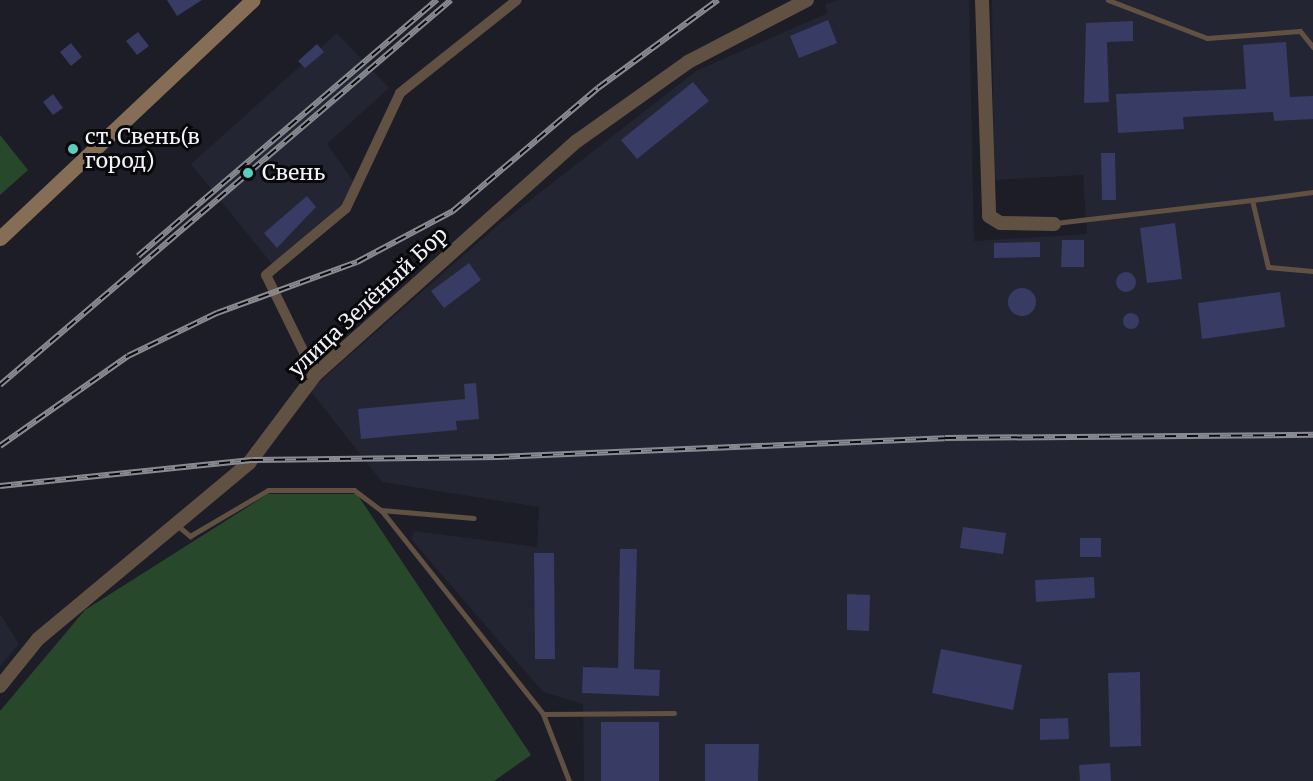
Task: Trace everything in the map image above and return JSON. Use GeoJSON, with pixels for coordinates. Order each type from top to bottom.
{"type":"FeatureCollection","features":[{"type":"Feature","properties":{"kind":"main road"},"geometry":{"type":"LineString","coordinates":[[0,238],[253,0]]}},
{"type":"Feature","properties":{"kind":"street"},"geometry":{"type":"LineString","coordinates":[[315,375],[266,280],[268,271],[346,208],[400,93],[517,0]]}},
{"type":"Feature","properties":{"kind":"street","name":"улица Зелёный Бор"},"geometry":{"type":"LineString","coordinates":[[0,686],[38,639],[178,526],[252,460],[315,375],[577,141],[688,62],[807,0]]}},
{"type":"Feature","properties":{"kind":"street"},"geometry":{"type":"LineString","coordinates":[[982,0],[989,216],[1000,223],[1054,224]]}},
{"type":"Feature","properties":{"kind":"lane"},"geometry":{"type":"LineString","coordinates":[[1108,0],[1207,38],[1300,31],[1313,47]]}},
{"type":"Feature","properties":{"kind":"lane"},"geometry":{"type":"LineString","coordinates":[[1054,224],[1313,192]]}},
{"type":"Feature","properties":{"kind":"lane"},"geometry":{"type":"LineString","coordinates":[[1252,200],[1268,267],[1313,271]]}},
{"type":"Feature","properties":{"kind":"lane"},"geometry":{"type":"LineString","coordinates":[[178,526],[190,536],[268,490],[354,490],[381,510],[543,714],[568,781]]}},
{"type":"Feature","properties":{"kind":"lane"},"geometry":{"type":"LineString","coordinates":[[381,510],[474,518]]}},
{"type":"Feature","properties":{"kind":"lane"},"geometry":{"type":"LineString","coordinates":[[543,714],[674,713]]}},
{"type":"Feature","properties":{"kind":"shaded area"},"geometry":{"type":"Polygon","coordinates":[[[839,0],[969,0],[974,241],[1087,234],[1083,175],[994,180],[992,0],[1313,0],[1313,781],[584,781],[583,704],[543,692],[411,539],[414,531],[537,547],[539,507],[382,482],[310,390],[497,226],[696,71],[828,13],[825,4],[839,0]]]}},
{"type":"Feature","properties":{"kind":"shaded area"},"geometry":{"type":"Polygon","coordinates":[[[337,33],[389,88],[327,144],[360,191],[272,264],[191,164],[337,33]]]}},
{"type":"Feature","properties":{"kind":"shaded area"},"geometry":{"type":"Polygon","coordinates":[[[0,614],[19,644],[0,666],[0,614]]]}},
{"type":"Feature","properties":{"kind":"green space"},"geometry":{"type":"Polygon","coordinates":[[[0,135],[28,170],[0,195],[0,135]]]}},
{"type":"Feature","properties":{"kind":"green space"},"geometry":{"type":"Polygon","coordinates":[[[268,494],[357,494],[531,755],[494,781],[0,781],[0,711],[85,610],[268,494]]]}},
{"type":"Feature","properties":{"kind":"building"},"geometry":{"type":"Polygon","coordinates":[[[167,0],[202,0],[177,16],[167,0]]]}},
{"type":"Feature","properties":{"kind":"building"},"geometry":{"type":"Polygon","coordinates":[[[828,20],[837,43],[799,58],[790,36],[828,20]]]}},
{"type":"Feature","properties":{"kind":"building"},"geometry":{"type":"Polygon","coordinates":[[[1133,21],[1133,41],[1107,42],[1109,102],[1084,103],[1086,23],[1133,21]]]}},
{"type":"Feature","properties":{"kind":"building"},"geometry":{"type":"Polygon","coordinates":[[[138,32],[149,46],[137,55],[126,41],[138,32]]]}},
{"type":"Feature","properties":{"kind":"building"},"geometry":{"type":"Polygon","coordinates":[[[1286,42],[1290,97],[1313,96],[1313,119],[1274,121],[1273,112],[1183,117],[1184,129],[1118,133],[1116,94],[1246,89],[1243,45],[1286,42]]]}},
{"type":"Feature","properties":{"kind":"building"},"geometry":{"type":"Polygon","coordinates":[[[71,43],[82,57],[71,66],[60,52],[71,43]]]}},
{"type":"Feature","properties":{"kind":"building"},"geometry":{"type":"Polygon","coordinates":[[[317,44],[324,52],[305,68],[298,61],[317,44]]]}},
{"type":"Feature","properties":{"kind":"building"},"geometry":{"type":"Polygon","coordinates":[[[693,82],[709,101],[637,159],[621,140],[693,82]]]}},
{"type":"Feature","properties":{"kind":"building"},"geometry":{"type":"Polygon","coordinates":[[[53,94],[63,108],[53,115],[43,102],[53,94]]]}},
{"type":"Feature","properties":{"kind":"building"},"geometry":{"type":"Polygon","coordinates":[[[1101,153],[1115,153],[1116,200],[1102,200],[1101,153]]]}},
{"type":"Feature","properties":{"kind":"building"},"geometry":{"type":"Polygon","coordinates":[[[307,196],[316,207],[277,248],[264,233],[307,196]]]}},
{"type":"Feature","properties":{"kind":"building"},"geometry":{"type":"Polygon","coordinates":[[[1175,223],[1182,279],[1147,283],[1140,228],[1175,223]]]}},
{"type":"Feature","properties":{"kind":"building"},"geometry":{"type":"Polygon","coordinates":[[[1062,240],[1084,240],[1084,267],[1061,267],[1062,240]]]}},
{"type":"Feature","properties":{"kind":"building"},"geometry":{"type":"Polygon","coordinates":[[[1040,242],[1040,257],[994,258],[994,243],[1040,242]]]}},
{"type":"Feature","properties":{"kind":"building"},"geometry":{"type":"Polygon","coordinates":[[[469,263],[481,280],[444,308],[431,291],[469,263]]]}},
{"type":"Feature","properties":{"kind":"building"},"geometry":{"type":"Polygon","coordinates":[[[1126,272],[1133,275],[1136,282],[1133,289],[1126,292],[1119,289],[1116,282],[1119,275],[1126,272]]]}},
{"type":"Feature","properties":{"kind":"building"},"geometry":{"type":"Polygon","coordinates":[[[1022,288],[1032,292],[1036,302],[1032,312],[1022,316],[1012,312],[1008,302],[1012,292],[1022,288]]]}},
{"type":"Feature","properties":{"kind":"building"},"geometry":{"type":"Polygon","coordinates":[[[1280,292],[1285,327],[1202,339],[1198,303],[1280,292]]]}},
{"type":"Feature","properties":{"kind":"building"},"geometry":{"type":"Polygon","coordinates":[[[1128,313],[1134,313],[1139,321],[1137,327],[1128,329],[1123,324],[1123,318],[1128,313]]]}},
{"type":"Feature","properties":{"kind":"building"},"geometry":{"type":"Polygon","coordinates":[[[476,383],[479,419],[456,421],[457,430],[361,439],[358,409],[465,399],[464,384],[476,383]]]}},
{"type":"Feature","properties":{"kind":"building"},"geometry":{"type":"Polygon","coordinates":[[[963,527],[1006,533],[1003,554],[960,548],[963,527]]]}},
{"type":"Feature","properties":{"kind":"building"},"geometry":{"type":"Polygon","coordinates":[[[1080,538],[1101,538],[1101,557],[1080,557],[1080,538]]]}},
{"type":"Feature","properties":{"kind":"building"},"geometry":{"type":"Polygon","coordinates":[[[620,549],[637,549],[634,669],[660,670],[659,696],[582,693],[583,667],[618,668],[620,549]]]}},
{"type":"Feature","properties":{"kind":"building"},"geometry":{"type":"Polygon","coordinates":[[[534,553],[554,553],[555,659],[535,659],[534,553]]]}},
{"type":"Feature","properties":{"kind":"building"},"geometry":{"type":"Polygon","coordinates":[[[1094,577],[1095,598],[1036,602],[1035,580],[1094,577]]]}},
{"type":"Feature","properties":{"kind":"building"},"geometry":{"type":"Polygon","coordinates":[[[847,594],[870,595],[869,631],[847,630],[847,594]]]}},
{"type":"Feature","properties":{"kind":"building"},"geometry":{"type":"Polygon","coordinates":[[[941,649],[1022,665],[1013,710],[932,693],[941,649]]]}},
{"type":"Feature","properties":{"kind":"building"},"geometry":{"type":"Polygon","coordinates":[[[1140,672],[1141,746],[1110,747],[1108,673],[1140,672]]]}},
{"type":"Feature","properties":{"kind":"building"},"geometry":{"type":"Polygon","coordinates":[[[1068,718],[1069,739],[1040,740],[1040,719],[1068,718]]]}},
{"type":"Feature","properties":{"kind":"building"},"geometry":{"type":"Polygon","coordinates":[[[601,722],[659,722],[659,781],[601,781],[601,722]]]}},
{"type":"Feature","properties":{"kind":"building"},"geometry":{"type":"Polygon","coordinates":[[[705,744],[759,744],[758,781],[705,781],[705,744]]]}},
{"type":"Feature","properties":{"kind":"building"},"geometry":{"type":"Polygon","coordinates":[[[1110,763],[1111,781],[1080,781],[1079,765],[1110,763]]]}},
{"type":"Feature","properties":{"kind":"railway"},"geometry":{"type":"LineString","coordinates":[[138,256],[437,0]]}},
{"type":"Feature","properties":{"kind":"railway"},"geometry":{"type":"LineString","coordinates":[[0,385],[451,0]]}},
{"type":"Feature","properties":{"kind":"railway"},"geometry":{"type":"LineString","coordinates":[[0,446],[128,356],[217,313],[357,262],[453,211],[598,88],[718,0]]}},
{"type":"Feature","properties":{"kind":"railway"},"geometry":{"type":"LineString","coordinates":[[0,486],[252,460],[498,457],[945,438],[1313,435]]}},
{"type":"Feature","properties":{"kind":"place","name":"ст. Свень(в город)"},"geometry":{"type":"Point","coordinates":[73,149]}},
{"type":"Feature","properties":{"kind":"place","name":"Свень"},"geometry":{"type":"Point","coordinates":[248,173]}}]}
